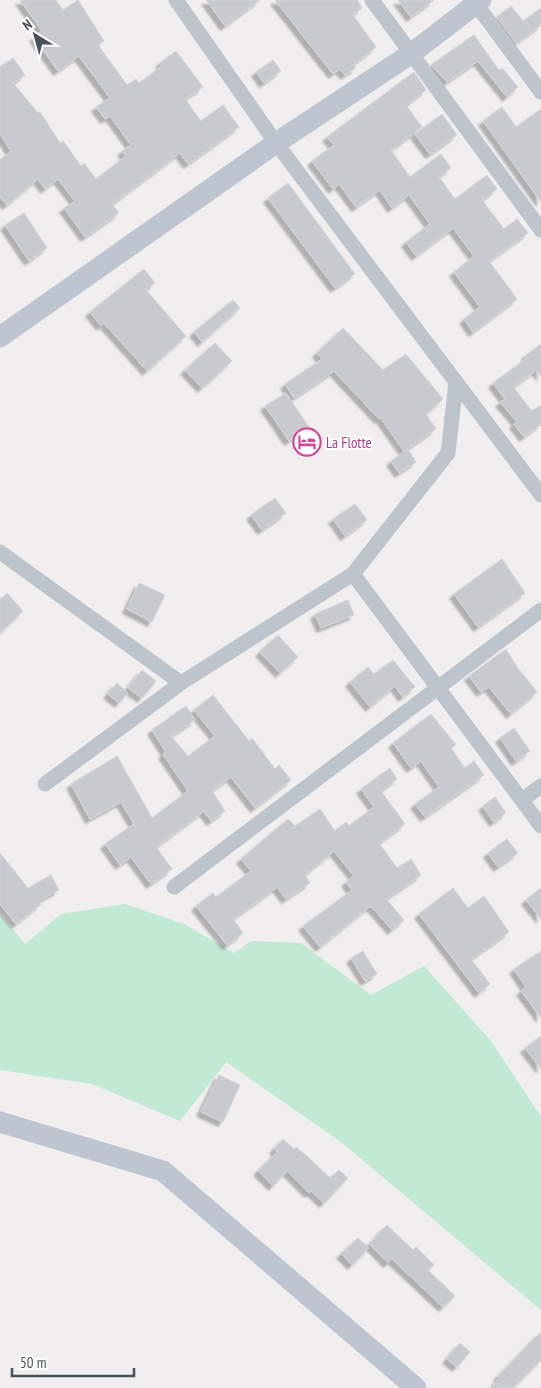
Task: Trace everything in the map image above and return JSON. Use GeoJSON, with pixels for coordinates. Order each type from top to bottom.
{"type":"FeatureCollection","features":[{"type":"Feature","properties":{"kind":"main road"},"geometry":{"type":"LineString","coordinates":[[0,337],[276,143],[412,53],[477,1]]}},
{"type":"Feature","properties":{"kind":"main road"},"geometry":{"type":"LineString","coordinates":[[0,1122],[163,1171],[416,1388]]}},
{"type":"Feature","properties":{"kind":"street"},"geometry":{"type":"LineString","coordinates":[[176,0],[276,143],[541,495]]}},
{"type":"Feature","properties":{"kind":"street"},"geometry":{"type":"LineString","coordinates":[[372,0],[541,230]]}},
{"type":"Feature","properties":{"kind":"street"},"geometry":{"type":"LineString","coordinates":[[477,1],[541,92]]}},
{"type":"Feature","properties":{"kind":"street"},"geometry":{"type":"LineString","coordinates":[[45,784],[181,683],[352,574],[448,453],[456,382]]}},
{"type":"Feature","properties":{"kind":"street"},"geometry":{"type":"LineString","coordinates":[[0,552],[181,683]]}},
{"type":"Feature","properties":{"kind":"street"},"geometry":{"type":"LineString","coordinates":[[352,574],[541,826]]}},
{"type":"Feature","properties":{"kind":"street"},"geometry":{"type":"LineString","coordinates":[[174,887],[541,610]]}},
{"type":"Feature","properties":{"kind":"street"},"geometry":{"type":"LineString","coordinates":[[522,800],[541,786]]}},
{"type":"Feature","properties":{"kind":"green space"},"geometry":{"type":"Polygon","coordinates":[[[125,904],[184,924],[234,953],[251,941],[301,943],[371,995],[424,966],[491,1041],[541,1117],[541,1310],[341,1142],[226,1062],[180,1121],[92,1084],[0,1070],[0,914],[25,944],[61,914],[125,904]]]}},
{"type":"Feature","properties":{"kind":"building"},"geometry":{"type":"Polygon","coordinates":[[[20,0],[56,0],[63,10],[78,0],[104,41],[98,45],[127,85],[136,79],[139,83],[162,66],[160,63],[176,51],[203,87],[185,99],[201,121],[223,105],[239,127],[188,164],[180,153],[112,204],[119,213],[85,237],[64,208],[75,201],[58,179],[45,189],[38,179],[7,205],[0,197],[0,160],[11,151],[0,134],[0,67],[13,58],[25,75],[13,83],[38,113],[40,112],[60,143],[63,141],[81,166],[84,163],[96,179],[126,156],[122,151],[131,145],[110,116],[105,119],[96,107],[110,98],[79,56],[58,71],[34,37],[42,31],[20,0]]]}},
{"type":"Feature","properties":{"kind":"building"},"geometry":{"type":"Polygon","coordinates":[[[206,0],[260,0],[225,26],[206,0]]]}},
{"type":"Feature","properties":{"kind":"building"},"geometry":{"type":"Polygon","coordinates":[[[275,0],[357,0],[362,8],[353,15],[376,47],[353,65],[356,68],[345,75],[340,69],[333,74],[275,0]]]}},
{"type":"Feature","properties":{"kind":"building"},"geometry":{"type":"Polygon","coordinates":[[[398,0],[434,0],[411,17],[398,0]]]}},
{"type":"Feature","properties":{"kind":"building"},"geometry":{"type":"Polygon","coordinates":[[[511,6],[523,21],[541,8],[541,25],[516,43],[497,17],[511,6]]]}},
{"type":"Feature","properties":{"kind":"building"},"geometry":{"type":"Polygon","coordinates":[[[474,35],[499,70],[502,68],[518,87],[507,97],[478,61],[447,82],[431,65],[474,35]]]}},
{"type":"Feature","properties":{"kind":"building"},"geometry":{"type":"Polygon","coordinates":[[[273,60],[281,71],[264,83],[256,72],[273,60]]]}},
{"type":"Feature","properties":{"kind":"building"},"geometry":{"type":"Polygon","coordinates":[[[414,72],[426,90],[406,105],[422,127],[391,150],[410,177],[441,154],[451,168],[439,177],[455,199],[487,175],[497,189],[482,200],[504,229],[517,219],[528,233],[489,261],[517,299],[473,332],[464,319],[480,307],[454,272],[474,256],[453,228],[416,256],[406,242],[430,224],[409,195],[392,208],[380,190],[356,207],[339,184],[333,189],[312,161],[334,145],[327,137],[414,72]]]}},
{"type":"Feature","properties":{"kind":"building"},"geometry":{"type":"Polygon","coordinates":[[[502,107],[516,127],[541,109],[541,202],[483,121],[502,107]]]}},
{"type":"Feature","properties":{"kind":"building"},"geometry":{"type":"Polygon","coordinates":[[[442,114],[457,135],[430,154],[415,134],[442,114]]]}},
{"type":"Feature","properties":{"kind":"building"},"geometry":{"type":"Polygon","coordinates":[[[288,183],[355,274],[335,288],[268,198],[288,183]]]}},
{"type":"Feature","properties":{"kind":"building"},"geometry":{"type":"Polygon","coordinates":[[[24,213],[47,248],[29,261],[5,225],[24,213]]]}},
{"type":"Feature","properties":{"kind":"building"},"geometry":{"type":"Polygon","coordinates":[[[144,269],[155,283],[146,290],[186,336],[147,371],[104,323],[101,326],[90,312],[144,269]]]}},
{"type":"Feature","properties":{"kind":"building"},"geometry":{"type":"Polygon","coordinates":[[[233,300],[240,308],[202,342],[194,332],[233,300]]]}},
{"type":"Feature","properties":{"kind":"building"},"geometry":{"type":"Polygon","coordinates":[[[343,328],[383,370],[406,354],[443,399],[426,414],[436,429],[404,451],[380,417],[379,419],[334,371],[294,398],[285,384],[322,359],[317,353],[343,328]]]}},
{"type":"Feature","properties":{"kind":"building"},"geometry":{"type":"Polygon","coordinates":[[[215,343],[232,361],[202,388],[185,370],[215,343]]]}},
{"type":"Feature","properties":{"kind":"building"},"geometry":{"type":"Polygon","coordinates":[[[541,344],[541,376],[536,370],[513,387],[532,411],[541,405],[541,424],[524,437],[514,424],[517,422],[500,402],[505,399],[493,383],[527,358],[526,355],[541,344]]]}},
{"type":"Feature","properties":{"kind":"building"},"geometry":{"type":"Polygon","coordinates":[[[286,393],[309,427],[289,441],[265,406],[286,393]]]}},
{"type":"Feature","properties":{"kind":"building"},"geometry":{"type":"Polygon","coordinates":[[[408,449],[416,462],[399,473],[391,461],[408,449]]]}},
{"type":"Feature","properties":{"kind":"building"},"geometry":{"type":"Polygon","coordinates":[[[275,498],[286,513],[262,530],[251,515],[275,498]]]}},
{"type":"Feature","properties":{"kind":"building"},"geometry":{"type":"Polygon","coordinates":[[[355,504],[367,520],[345,536],[333,519],[355,504]]]}},
{"type":"Feature","properties":{"kind":"building"},"geometry":{"type":"Polygon","coordinates":[[[502,559],[525,593],[478,627],[454,594],[502,559]]]}},
{"type":"Feature","properties":{"kind":"building"},"geometry":{"type":"Polygon","coordinates":[[[139,583],[165,595],[152,622],[127,609],[139,583]]]}},
{"type":"Feature","properties":{"kind":"building"},"geometry":{"type":"Polygon","coordinates":[[[7,593],[23,611],[0,633],[0,600],[7,593]]]}},
{"type":"Feature","properties":{"kind":"building"},"geometry":{"type":"Polygon","coordinates":[[[348,600],[354,615],[321,628],[315,614],[348,600]]]}},
{"type":"Feature","properties":{"kind":"building"},"geometry":{"type":"Polygon","coordinates":[[[278,635],[298,657],[280,673],[260,652],[278,635]]]}},
{"type":"Feature","properties":{"kind":"building"},"geometry":{"type":"Polygon","coordinates":[[[506,649],[517,667],[537,692],[511,714],[489,687],[481,692],[469,676],[506,649]]]}},
{"type":"Feature","properties":{"kind":"building"},"geometry":{"type":"Polygon","coordinates":[[[393,660],[415,687],[403,697],[395,686],[370,707],[350,682],[368,667],[374,674],[393,660]]]}},
{"type":"Feature","properties":{"kind":"building"},"geometry":{"type":"Polygon","coordinates":[[[142,670],[156,681],[142,698],[128,688],[142,670]]]}},
{"type":"Feature","properties":{"kind":"building"},"geometry":{"type":"Polygon","coordinates":[[[117,683],[128,693],[119,703],[108,694],[117,683]]]}},
{"type":"Feature","properties":{"kind":"building"},"geometry":{"type":"Polygon","coordinates":[[[213,695],[249,741],[252,738],[275,769],[279,765],[291,780],[255,808],[231,777],[212,791],[225,811],[211,821],[204,811],[156,847],[172,869],[151,884],[131,857],[120,865],[105,844],[134,824],[121,802],[90,819],[71,784],[117,756],[152,818],[188,791],[163,754],[166,752],[152,730],[186,706],[195,720],[171,736],[188,756],[215,736],[194,710],[213,695]]]}},
{"type":"Feature","properties":{"kind":"building"},"geometry":{"type":"Polygon","coordinates":[[[431,714],[456,745],[451,748],[465,768],[474,761],[484,775],[425,817],[415,804],[439,787],[421,761],[411,768],[393,743],[431,714]]]}},
{"type":"Feature","properties":{"kind":"building"},"geometry":{"type":"Polygon","coordinates":[[[514,728],[530,751],[516,761],[500,738],[514,728]]]}},
{"type":"Feature","properties":{"kind":"building"},"geometry":{"type":"Polygon","coordinates":[[[390,768],[397,779],[381,791],[405,824],[379,843],[397,868],[411,859],[421,875],[386,899],[404,920],[392,930],[372,907],[369,907],[320,947],[303,926],[352,890],[346,882],[354,876],[334,851],[305,875],[310,883],[286,899],[277,887],[233,919],[243,933],[227,945],[196,906],[213,893],[216,897],[251,871],[241,859],[288,819],[295,826],[320,809],[335,831],[346,822],[349,826],[374,807],[361,789],[390,768]]]}},
{"type":"Feature","properties":{"kind":"building"},"geometry":{"type":"Polygon","coordinates":[[[495,797],[506,813],[494,822],[483,806],[495,797]]]}},
{"type":"Feature","properties":{"kind":"building"},"geometry":{"type":"Polygon","coordinates":[[[507,839],[518,853],[498,867],[488,853],[507,839]]]}},
{"type":"Feature","properties":{"kind":"building"},"geometry":{"type":"Polygon","coordinates":[[[0,853],[28,888],[51,875],[59,890],[38,901],[41,904],[16,924],[0,904],[0,853]]]}},
{"type":"Feature","properties":{"kind":"building"},"geometry":{"type":"Polygon","coordinates":[[[453,888],[468,908],[484,896],[509,932],[471,959],[490,984],[479,993],[419,914],[453,888]]]}},
{"type":"Feature","properties":{"kind":"building"},"geometry":{"type":"Polygon","coordinates":[[[541,888],[541,919],[526,900],[541,888]]]}},
{"type":"Feature","properties":{"kind":"building"},"geometry":{"type":"Polygon","coordinates":[[[363,951],[377,974],[365,981],[351,958],[363,951]]]}},
{"type":"Feature","properties":{"kind":"building"},"geometry":{"type":"Polygon","coordinates":[[[541,951],[541,1018],[521,991],[526,987],[514,969],[541,951]]]}},
{"type":"Feature","properties":{"kind":"building"},"geometry":{"type":"Polygon","coordinates":[[[541,1036],[541,1069],[525,1048],[541,1036]]]}},
{"type":"Feature","properties":{"kind":"building"},"geometry":{"type":"Polygon","coordinates":[[[219,1075],[240,1085],[223,1122],[201,1112],[219,1075]]]}},
{"type":"Feature","properties":{"kind":"building"},"geometry":{"type":"Polygon","coordinates":[[[283,1139],[294,1149],[296,1147],[307,1156],[330,1178],[339,1170],[348,1178],[324,1203],[311,1191],[309,1193],[287,1171],[273,1186],[258,1171],[277,1152],[274,1149],[283,1139]]]}},
{"type":"Feature","properties":{"kind":"building"},"geometry":{"type":"Polygon","coordinates":[[[387,1225],[413,1250],[416,1247],[434,1265],[428,1270],[455,1296],[443,1307],[392,1259],[388,1263],[369,1244],[387,1225]]]}},
{"type":"Feature","properties":{"kind":"building"},"geometry":{"type":"Polygon","coordinates":[[[358,1238],[369,1248],[352,1265],[341,1254],[358,1238]]]}},
{"type":"Feature","properties":{"kind":"building"},"geometry":{"type":"Polygon","coordinates":[[[541,1332],[541,1360],[513,1388],[492,1388],[500,1377],[498,1376],[541,1332]]]}},
{"type":"Feature","properties":{"kind":"building"},"geometry":{"type":"Polygon","coordinates":[[[460,1343],[470,1352],[457,1367],[447,1359],[460,1343]]]}},
{"type":"Feature","properties":{"kind":"place","name":"La Flotte"},"geometry":{"type":"Point","coordinates":[307,442]}}]}
